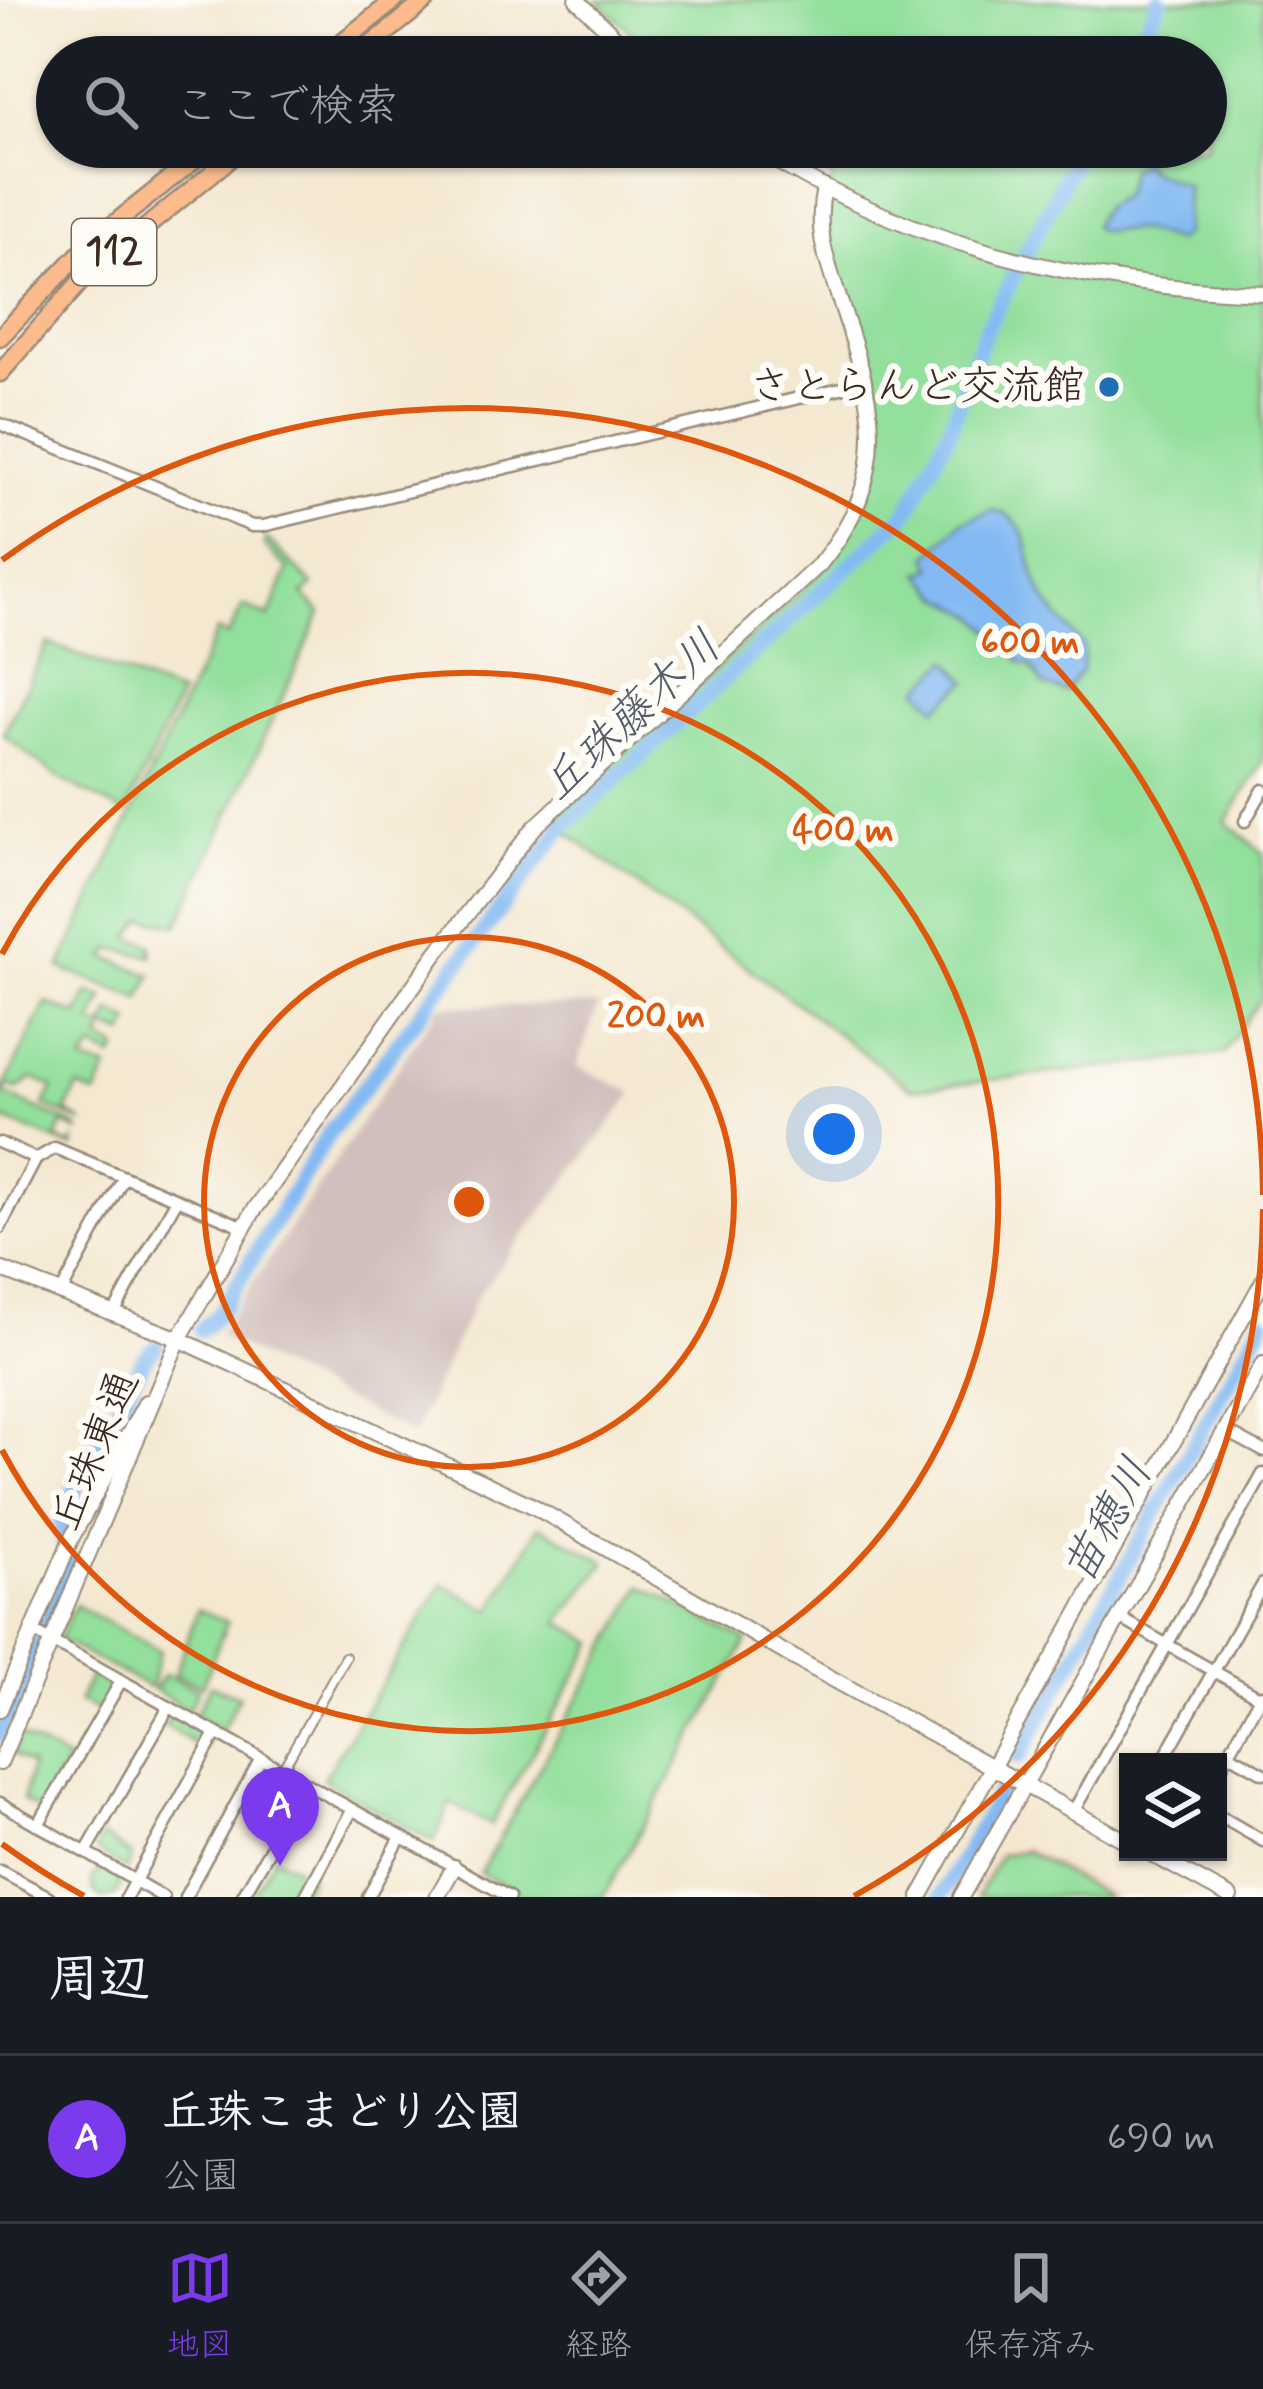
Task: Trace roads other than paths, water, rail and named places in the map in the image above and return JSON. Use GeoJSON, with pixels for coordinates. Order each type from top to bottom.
{"type":"FeatureCollection","features":[{"type":"Feature","properties":{"kind":"main road"},"geometry":{"type":"LineString","coordinates":[[350,36],[395,0]]}},
{"type":"Feature","properties":{"kind":"main road"},"geometry":{"type":"LineString","coordinates":[[382,36],[427,0]]}},
{"type":"Feature","properties":{"kind":"main road","name":"112"},"geometry":{"type":"LineString","coordinates":[[0,337],[88,245],[184,168]]}},
{"type":"Feature","properties":{"kind":"main road","name":"112"},"geometry":{"type":"LineString","coordinates":[[0,373],[83,280],[219,168]]}},
{"type":"Feature","properties":{"kind":"street"},"geometry":{"type":"LineString","coordinates":[[577,0],[614,36]]}},
{"type":"Feature","properties":{"kind":"street"},"geometry":{"type":"LineString","coordinates":[[790,168],[894,220],[1032,266],[1156,288],[1263,293]]}},
{"type":"Feature","properties":{"kind":"street"},"geometry":{"type":"LineString","coordinates":[[167,1367],[244,1227],[436,954],[534,828],[820,564],[844,532],[870,470],[873,441],[866,382],[818,231],[824,187]]}},
{"type":"Feature","properties":{"kind":"street"},"geometry":{"type":"LineString","coordinates":[[0,424],[252,526],[866,382]]}},
{"type":"Feature","properties":{"kind":"street"},"geometry":{"type":"LineString","coordinates":[[1244,821],[1263,790]]}},
{"type":"Feature","properties":{"kind":"street"},"geometry":{"type":"LineString","coordinates":[[0,1143],[36,1160]]}},
{"type":"Feature","properties":{"kind":"street"},"geometry":{"type":"LineString","coordinates":[[0,1228],[5,1206],[36,1160],[56,1148],[244,1227]]}},
{"type":"Feature","properties":{"kind":"street"},"geometry":{"type":"LineString","coordinates":[[61,1293],[124,1177]]}},
{"type":"Feature","properties":{"kind":"street"},"geometry":{"type":"LineString","coordinates":[[115,1311],[177,1199]]}},
{"type":"Feature","properties":{"kind":"street"},"geometry":{"type":"LineString","coordinates":[[0,1269],[179,1339],[533,1506],[1119,1836]]}},
{"type":"Feature","properties":{"kind":"street"},"geometry":{"type":"LineString","coordinates":[[920,1897],[1263,1281]]}},
{"type":"Feature","properties":{"kind":"street"},"geometry":{"type":"LineString","coordinates":[[961,1897],[1263,1364]]}},
{"type":"Feature","properties":{"kind":"street","name":"丘珠東通"},"geometry":{"type":"LineString","coordinates":[[0,1709],[71,1539],[167,1367]]}},
{"type":"Feature","properties":{"kind":"street","name":"丘珠東通"},"geometry":{"type":"LineString","coordinates":[[0,1763],[167,1367]]}},
{"type":"Feature","properties":{"kind":"street"},"geometry":{"type":"LineString","coordinates":[[1226,1431],[1263,1451]]}},
{"type":"Feature","properties":{"kind":"street"},"geometry":{"type":"LineString","coordinates":[[1073,1812],[1263,1474]]}},
{"type":"Feature","properties":{"kind":"street"},"geometry":{"type":"LineString","coordinates":[[1167,1753],[1263,1584]]}},
{"type":"Feature","properties":{"kind":"street"},"geometry":{"type":"LineString","coordinates":[[1120,1618],[1262,1696],[1228,1754],[1263,1773]]}},
{"type":"Feature","properties":{"kind":"street"},"geometry":{"type":"LineString","coordinates":[[33,1631],[504,1896]]}},
{"type":"Feature","properties":{"kind":"street"},"geometry":{"type":"LineString","coordinates":[[281,1772],[346,1657]]}},
{"type":"Feature","properties":{"kind":"street"},"geometry":{"type":"LineString","coordinates":[[38,1825],[121,1681]]}},
{"type":"Feature","properties":{"kind":"street"},"geometry":{"type":"LineString","coordinates":[[86,1852],[168,1709]]}},
{"type":"Feature","properties":{"kind":"street"},"geometry":{"type":"LineString","coordinates":[[126,1897],[215,1735]]}},
{"type":"Feature","properties":{"kind":"street"},"geometry":{"type":"LineString","coordinates":[[185,1897],[260,1760]]}},
{"type":"Feature","properties":{"kind":"street"},"geometry":{"type":"LineString","coordinates":[[242,1897],[307,1786]]}},
{"type":"Feature","properties":{"kind":"street"},"geometry":{"type":"LineString","coordinates":[[0,1803],[163,1897]]}},
{"type":"Feature","properties":{"kind":"street"},"geometry":{"type":"LineString","coordinates":[[305,1897],[352,1810]]}},
{"type":"Feature","properties":{"kind":"street"},"geometry":{"type":"LineString","coordinates":[[1227,1820],[1263,1840]]}},
{"type":"Feature","properties":{"kind":"street"},"geometry":{"type":"LineString","coordinates":[[368,1897],[401,1837]]}},
{"type":"Feature","properties":{"kind":"street"},"geometry":{"type":"LineString","coordinates":[[1176,1861],[1230,1897]]}},
{"type":"Feature","properties":{"kind":"street"},"geometry":{"type":"LineString","coordinates":[[437,1897],[454,1867]]}},
{"type":"Feature","properties":{"kind":"street"},"geometry":{"type":"LineString","coordinates":[[0,1871],[49,1897]]}},
{"type":"Feature","properties":{"kind":"water"},"geometry":{"type":"Polygon","coordinates":[[[1148,168],[1186,185],[1185,234],[1176,241],[1140,230],[1098,231],[1093,225],[1104,207],[1123,195],[1130,169],[1148,168]]]}},
{"type":"Feature","properties":{"kind":"water"},"geometry":{"type":"Polygon","coordinates":[[[993,510],[1015,521],[1026,539],[1042,593],[1084,646],[1082,671],[1065,692],[1043,685],[1031,665],[1021,662],[977,616],[942,597],[920,573],[933,568],[928,556],[961,522],[993,510]]]}},
{"type":"Feature","properties":{"kind":"water"},"geometry":{"type":"Polygon","coordinates":[[[949,660],[968,681],[937,708],[919,689],[949,660]]]}},
{"type":"Feature","properties":{"kind":"waterway","name":"丘珠藤木川"},"geometry":{"type":"LineString","coordinates":[[1141,36],[1160,0]]}},
{"type":"Feature","properties":{"kind":"waterway","name":"丘珠藤木川"},"geometry":{"type":"LineString","coordinates":[[201,1330],[219,1314],[327,1136],[563,827],[907,513],[948,433],[985,331],[1070,168]]}},
{"type":"Feature","properties":{"kind":"waterway","name":"苗穂川"},"geometry":{"type":"LineString","coordinates":[[1019,1757],[1263,1321]]}},
{"type":"Feature","properties":{"kind":"waterway","name":"丘珠藤木川"},"geometry":{"type":"LineString","coordinates":[[64,1542],[61,1517],[143,1360],[156,1347]]}},
{"type":"Feature","properties":{"kind":"waterway","name":"丘珠藤木川"},"geometry":{"type":"LineString","coordinates":[[46,1627],[70,1559]]}},
{"type":"Feature","properties":{"kind":"waterway","name":"丘珠藤木川"},"geometry":{"type":"LineString","coordinates":[[0,1735],[40,1641]]}},
{"type":"Feature","properties":{"kind":"waterway","name":"苗穂川"},"geometry":{"type":"LineString","coordinates":[[941,1897],[999,1794]]}},
{"type":"Feature","properties":{"kind":"place","name":"さとらんど交流館"},"geometry":{"type":"Point","coordinates":[1109,387]}},
{"type":"Feature","properties":{"kind":"place","name":"丘珠こまどり公園"},"geometry":{"type":"Point","coordinates":[280,1866]}}]}
